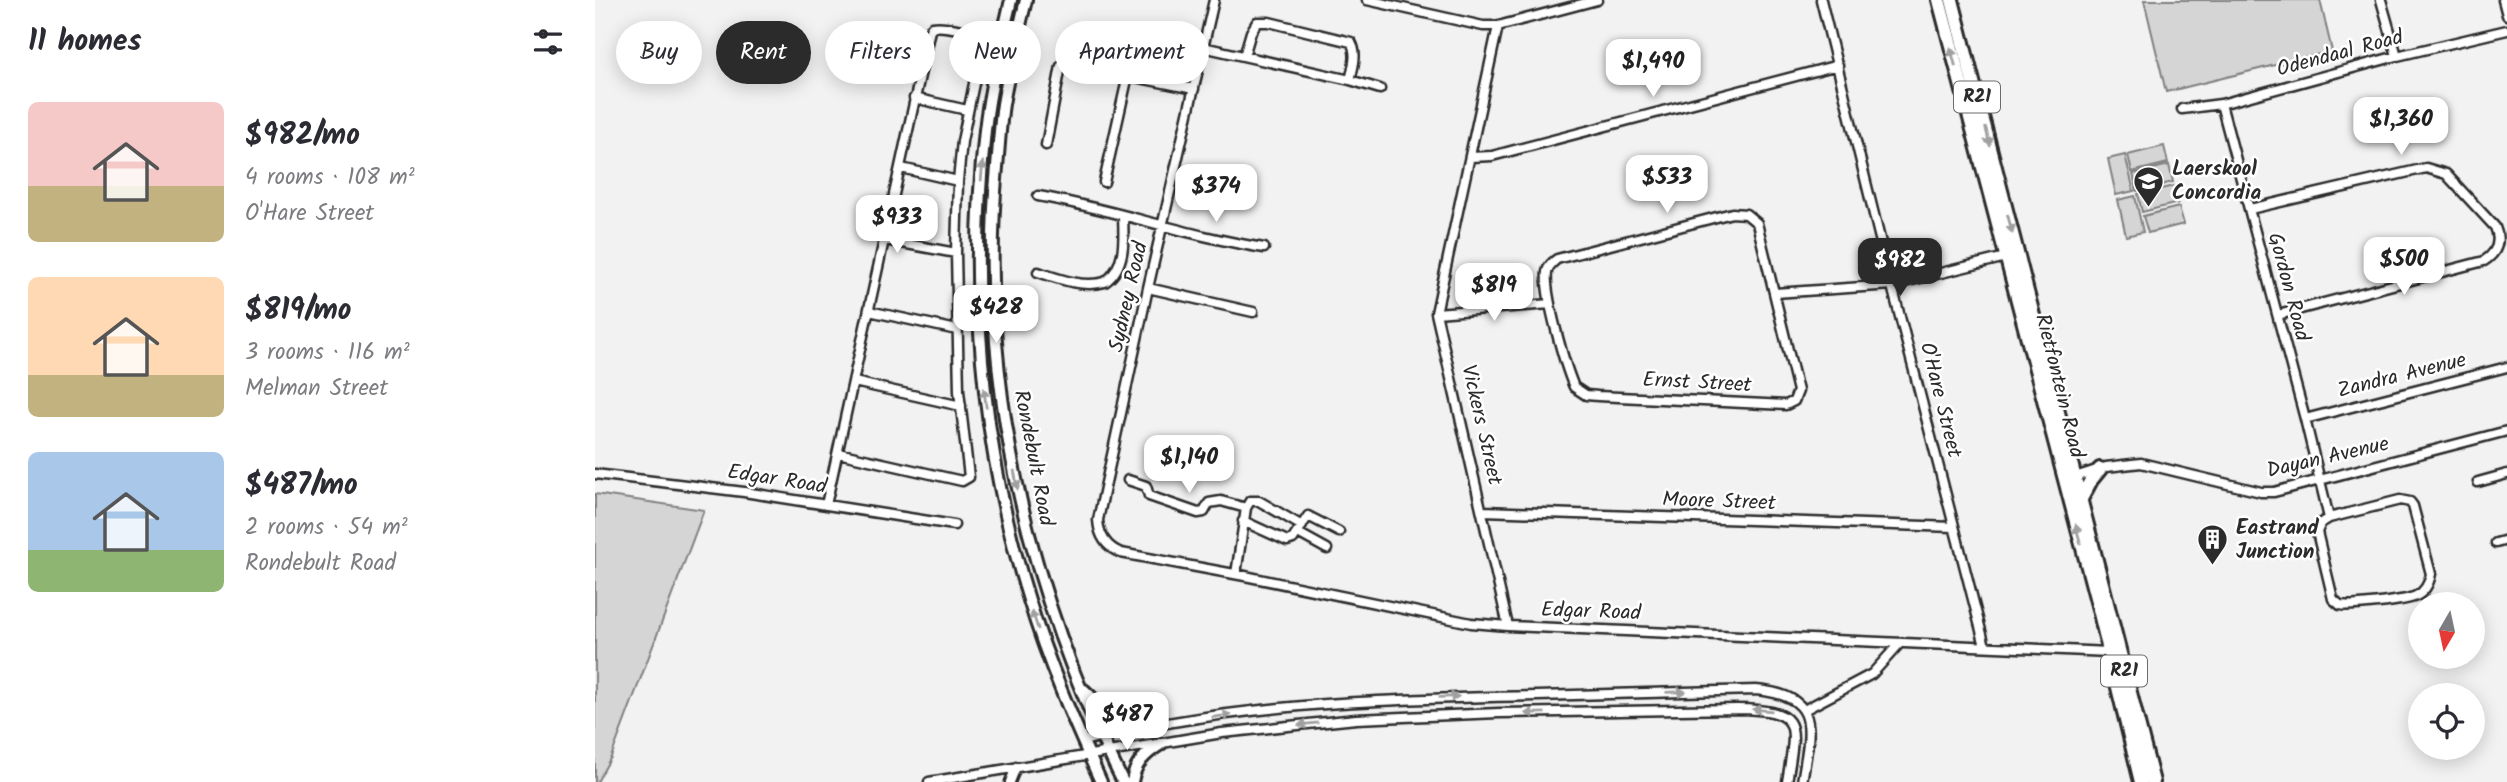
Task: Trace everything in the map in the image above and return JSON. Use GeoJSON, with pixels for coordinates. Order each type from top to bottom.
{"type":"FeatureCollection","features":[{"type":"Feature","properties":{"kind":"main road","name":"Rondebult Road"},"geometry":{"type":"LineString","coordinates":[[1011,0],[985,128],[977,287],[981,368],[991,447],[1028,600],[1058,684],[1101,782]]}},
{"type":"Feature","properties":{"kind":"main road","name":"Rondebult Road"},"geometry":{"type":"LineString","coordinates":[[1026,0],[1003,106],[993,208],[992,282],[997,365],[1023,515],[1047,599],[1079,686],[1123,782]]}},
{"type":"Feature","properties":{"kind":"main road","name":"Rietfontein Road"},"geometry":{"type":"LineString","coordinates":[[1939,0],[2012,255]]}},
{"type":"Feature","properties":{"kind":"main road","name":"Rietfontein Road"},"geometry":{"type":"LineString","coordinates":[[1952,0],[2141,782]]}},
{"type":"Feature","properties":{"kind":"main road"},"geometry":{"type":"LineString","coordinates":[[1945,28],[1958,24]]}},
{"type":"Feature","properties":{"kind":"main road"},"geometry":{"type":"LineString","coordinates":[[2081,499],[2100,469]]}},
{"type":"Feature","properties":{"kind":"main road","name":"Rietfontein Road"},"geometry":{"type":"LineString","coordinates":[[2069,479],[2081,499],[2153,782]]}},
{"type":"Feature","properties":{"kind":"main road"},"geometry":{"type":"LineString","coordinates":[[1079,686],[1113,715],[1124,720],[1153,725]]}},
{"type":"Feature","properties":{"kind":"main road"},"geometry":{"type":"LineString","coordinates":[[1132,782],[1140,760],[1161,744]]}},
{"type":"Feature","properties":{"kind":"street","name":"Sydney Road"},"geometry":{"type":"LineString","coordinates":[[1209,24],[1215,0]]}},
{"type":"Feature","properties":{"kind":"street"},"geometry":{"type":"LineString","coordinates":[[1367,0],[1397,3],[1413,10],[1483,26],[1498,26],[1597,0]]}},
{"type":"Feature","properties":{"kind":"street"},"geometry":{"type":"LineString","coordinates":[[1413,10],[1415,0]]}},
{"type":"Feature","properties":{"kind":"street","name":"O'Hare Street"},"geometry":{"type":"LineString","coordinates":[[1821,0],[1985,646]]}},
{"type":"Feature","properties":{"kind":"street"},"geometry":{"type":"LineString","coordinates":[[2381,0],[2397,56]]}},
{"type":"Feature","properties":{"kind":"street"},"geometry":{"type":"LineString","coordinates":[[2503,0],[2507,15]]}},
{"type":"Feature","properties":{"kind":"street"},"geometry":{"type":"LineString","coordinates":[[1244,56],[1253,26],[1257,22],[1269,22],[1351,42],[1355,48],[1355,56],[1350,80]]}},
{"type":"Feature","properties":{"kind":"street"},"geometry":{"type":"LineString","coordinates":[[826,505],[930,30],[939,26],[980,36],[982,40],[967,110],[958,181],[956,253],[961,406],[970,473],[967,480],[956,480],[838,453]]}},
{"type":"Feature","properties":{"kind":"street","name":"Vickers Street"},"geometry":{"type":"LineString","coordinates":[[1498,26],[1436,313],[1508,626]]}},
{"type":"Feature","properties":{"kind":"street","name":"Odendaal Road"},"geometry":{"type":"LineString","coordinates":[[2182,109],[2221,104],[2397,56],[2507,30]]}},
{"type":"Feature","properties":{"kind":"street"},"geometry":{"type":"LineString","coordinates":[[1209,48],[1380,89]]}},
{"type":"Feature","properties":{"kind":"street"},"geometry":{"type":"LineString","coordinates":[[1470,157],[1492,156],[1838,65]]}},
{"type":"Feature","properties":{"kind":"street"},"geometry":{"type":"LineString","coordinates":[[1046,145],[1058,84]]}},
{"type":"Feature","properties":{"kind":"street"},"geometry":{"type":"LineString","coordinates":[[1104,182],[1126,84]]}},
{"type":"Feature","properties":{"kind":"street"},"geometry":{"type":"LineString","coordinates":[[1170,84],[1194,89]]}},
{"type":"Feature","properties":{"kind":"street","name":"Sydney Road"},"geometry":{"type":"LineString","coordinates":[[1098,520],[1195,84]]}},
{"type":"Feature","properties":{"kind":"street"},"geometry":{"type":"LineString","coordinates":[[914,98],[967,110]]}},
{"type":"Feature","properties":{"kind":"street","name":"Gordon Road"},"geometry":{"type":"LineString","coordinates":[[2221,104],[2329,518]]}},
{"type":"Feature","properties":{"kind":"street"},"geometry":{"type":"LineString","coordinates":[[901,168],[958,181]]}},
{"type":"Feature","properties":{"kind":"street"},"geometry":{"type":"LineString","coordinates":[[2250,209],[2426,168],[2446,174],[2495,227],[2498,242],[2491,257],[2484,261],[2278,315]]}},
{"type":"Feature","properties":{"kind":"street"},"geometry":{"type":"LineString","coordinates":[[1038,196],[1163,227],[1264,248]]}},
{"type":"Feature","properties":{"kind":"street"},"geometry":{"type":"LineString","coordinates":[[1436,313],[1551,304],[1547,274],[1551,263],[1557,259],[1736,212],[1746,214],[1757,223],[1775,293],[1892,285],[2012,255]]}},
{"type":"Feature","properties":{"kind":"street"},"geometry":{"type":"LineString","coordinates":[[1038,272],[1061,280],[1105,282],[1115,270],[1124,248],[1123,217]]}},
{"type":"Feature","properties":{"kind":"street"},"geometry":{"type":"LineString","coordinates":[[885,240],[956,253]]}},
{"type":"Feature","properties":{"kind":"street"},"geometry":{"type":"LineString","coordinates":[[1148,288],[1253,312]]}},
{"type":"Feature","properties":{"kind":"street","name":"Ernst Street"},"geometry":{"type":"LineString","coordinates":[[1551,304],[1571,380],[1574,387],[1586,395],[1786,405],[1796,399],[1798,391],[1775,293]]}},
{"type":"Feature","properties":{"kind":"street"},"geometry":{"type":"LineString","coordinates":[[869,311],[957,330]]}},
{"type":"Feature","properties":{"kind":"street","name":"Zandra Avenue"},"geometry":{"type":"LineString","coordinates":[[2305,419],[2507,367]]}},
{"type":"Feature","properties":{"kind":"street"},"geometry":{"type":"LineString","coordinates":[[854,382],[961,406]]}},
{"type":"Feature","properties":{"kind":"street","name":"Dayan Avenue"},"geometry":{"type":"LineString","coordinates":[[2069,479],[2130,463],[2154,465],[2269,492],[2507,431]]}},
{"type":"Feature","properties":{"kind":"street","name":"Edgar Road"},"geometry":{"type":"LineString","coordinates":[[595,474],[744,492],[954,525]]}},
{"type":"Feature","properties":{"kind":"street"},"geometry":{"type":"LineString","coordinates":[[2479,482],[2507,474]]}},
{"type":"Feature","properties":{"kind":"street"},"geometry":{"type":"LineString","coordinates":[[1128,480],[1146,486],[1149,496],[1198,513],[1204,512],[1209,503],[1215,501],[1246,508]]}},
{"type":"Feature","properties":{"kind":"street"},"geometry":{"type":"LineString","coordinates":[[2400,500],[2410,502],[2431,574],[2423,591],[2412,598],[2344,607],[2336,603],[2317,532],[2321,523],[2329,518],[2400,500]]}},
{"type":"Feature","properties":{"kind":"street"},"geometry":{"type":"LineString","coordinates":[[1236,574],[1243,521],[1250,501],[1259,501],[1327,549]]}},
{"type":"Feature","properties":{"kind":"street","name":"Moore Street"},"geometry":{"type":"LineString","coordinates":[[1483,511],[1954,527]]}},
{"type":"Feature","properties":{"kind":"street"},"geometry":{"type":"LineString","coordinates":[[1243,521],[1291,541],[1310,516],[1339,532]]}},
{"type":"Feature","properties":{"kind":"street","name":"Edgar Road"},"geometry":{"type":"LineString","coordinates":[[1098,520],[1104,541],[1121,554],[1236,574],[1438,617],[1508,626],[2109,652]]}},
{"type":"Feature","properties":{"kind":"street"},"geometry":{"type":"LineString","coordinates":[[2496,543],[2507,540]]}},
{"type":"Feature","properties":{"kind":"street"},"geometry":{"type":"LineString","coordinates":[[1804,710],[1873,674],[1900,643]]}},
{"type":"Feature","properties":{"kind":"street"},"geometry":{"type":"LineString","coordinates":[[1083,741],[1153,725],[1286,708],[1396,699],[1756,690],[1785,695],[1804,710],[1809,724],[1802,782]]}},
{"type":"Feature","properties":{"kind":"street"},"geometry":{"type":"LineString","coordinates":[[929,782],[1222,733],[1367,718],[1768,709],[1784,716],[1790,722],[1793,732],[1787,782]]}},
{"type":"Feature","properties":{"kind":"street"},"geometry":{"type":"LineString","coordinates":[[1010,782],[1016,767]]}},
{"type":"Feature","properties":{"kind":"shaded area"},"geometry":{"type":"Polygon","coordinates":[[[2144,0],[2320,0],[2332,51],[2166,92],[2144,0]]]}},
{"type":"Feature","properties":{"kind":"shaded area"},"geometry":{"type":"Polygon","coordinates":[[[2164,146],[2168,163],[2132,172],[2128,155],[2164,146]]]}},
{"type":"Feature","properties":{"kind":"shaded area"},"geometry":{"type":"Polygon","coordinates":[[[2125,155],[2134,191],[2116,195],[2108,159],[2125,155]]]}},
{"type":"Feature","properties":{"kind":"shaded area"},"geometry":{"type":"Polygon","coordinates":[[[2169,165],[2173,182],[2137,191],[2133,174],[2169,165]]]}},
{"type":"Feature","properties":{"kind":"shaded area"},"geometry":{"type":"Polygon","coordinates":[[[2174,186],[2178,203],[2142,212],[2138,194],[2174,186]]]}},
{"type":"Feature","properties":{"kind":"shaded area"},"geometry":{"type":"Polygon","coordinates":[[[2135,196],[2143,232],[2126,236],[2118,200],[2135,196]]]}},
{"type":"Feature","properties":{"kind":"shaded area"},"geometry":{"type":"Polygon","coordinates":[[[2179,207],[2184,224],[2148,233],[2143,216],[2179,207]]]}},
{"type":"Feature","properties":{"kind":"shaded area"},"geometry":{"type":"Polygon","coordinates":[[[595,494],[704,510],[611,757],[597,782],[595,782],[595,494]]]}},
{"type":"Feature","properties":{"kind":"place","name":"Laerskool Concordia"},"geometry":{"type":"Point","coordinates":[2149,208]}},
{"type":"Feature","properties":{"kind":"place","name":"Eastrand Junction"},"geometry":{"type":"Point","coordinates":[2213,567]}}]}
